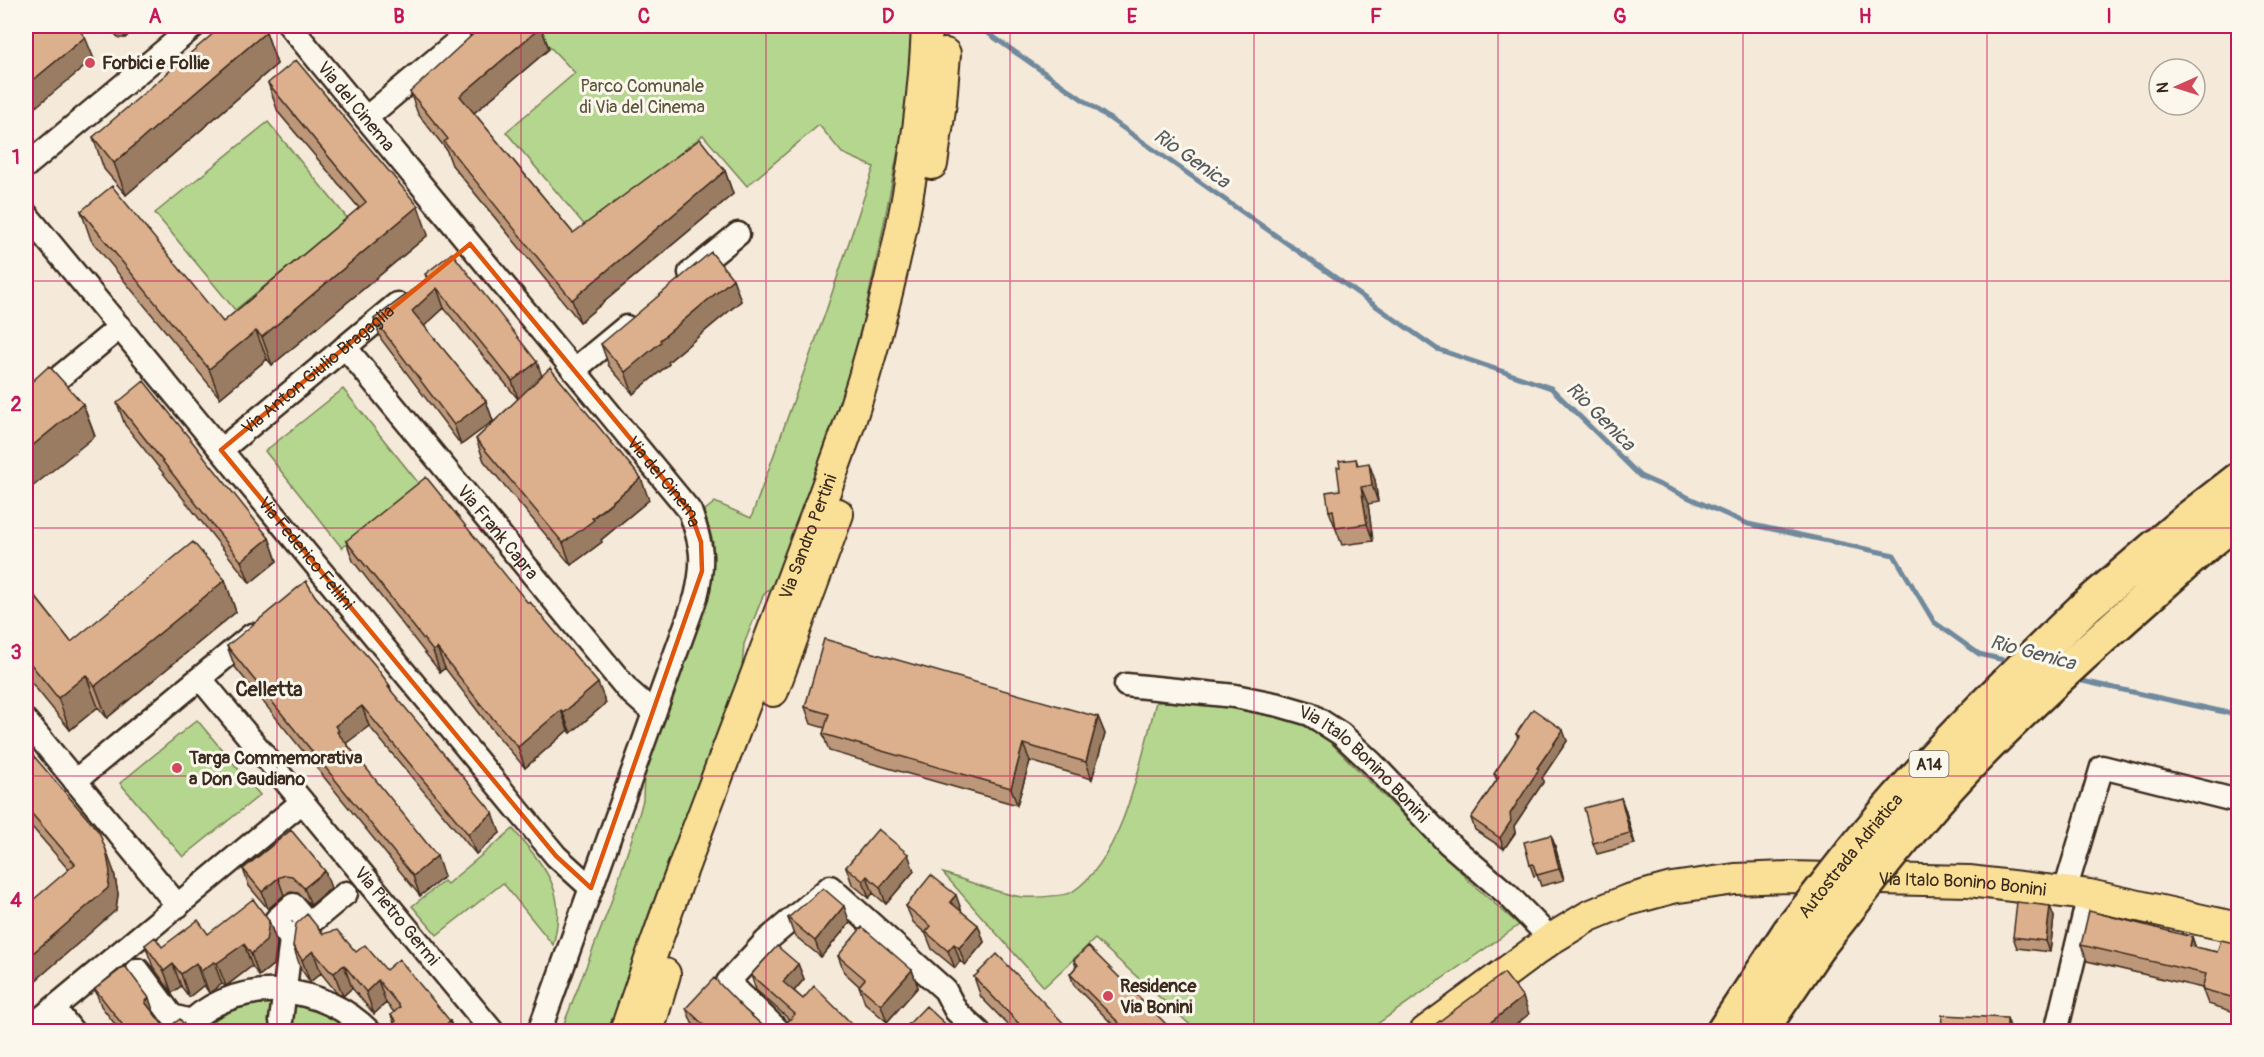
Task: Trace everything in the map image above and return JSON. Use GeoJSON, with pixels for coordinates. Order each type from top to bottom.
{"type":"FeatureCollection","features":[{"type":"Feature","properties":{"kind":"highway","name":"Autostrada Adriatica"},"geometry":{"type":"LineString","coordinates":[[1760,1032],[1803,940],[1872,829],[1942,749],[2084,608],[2189,518],[2238,480]]}},
{"type":"Feature","properties":{"kind":"highway","name":"Autostrada Adriatica"},"geometry":{"type":"LineString","coordinates":[[1723,1032],[1803,940],[1896,846],[2034,699],[2208,543],[2238,519]]}},
{"type":"Feature","properties":{"kind":"main road","name":"Via Sandro Pertini"},"geometry":{"type":"LineString","coordinates":[[625,1032],[671,897],[759,669],[849,425],[878,327],[900,233],[936,33]]}},
{"type":"Feature","properties":{"kind":"main road","name":"Via Sandro Pertini"},"geometry":{"type":"LineString","coordinates":[[648,1032],[671,952],[806,604],[863,443],[891,354],[917,249],[931,175],[941,102],[936,33]]}},
{"type":"Feature","properties":{"kind":"main road","name":"Via Italo Bonino Bonini"},"geometry":{"type":"LineString","coordinates":[[1425,1032],[1551,939],[1589,916],[1628,900],[1672,888],[1735,879],[1789,877],[1969,881],[2077,893],[2238,928]]}},
{"type":"Feature","properties":{"kind":"street"},"geometry":{"type":"LineString","coordinates":[[26,166],[194,26]]}},
{"type":"Feature","properties":{"kind":"street","name":"Via del Cinema"},"geometry":{"type":"LineString","coordinates":[[290,26],[690,511],[701,542],[702,571],[696,597],[538,1032]]}},
{"type":"Feature","properties":{"kind":"street"},"geometry":{"type":"LineString","coordinates":[[366,117],[459,40]]}},
{"type":"Feature","properties":{"kind":"street","name":"Via Federico Fellini"},"geometry":{"type":"LineString","coordinates":[[26,214],[556,856],[591,888]]}},
{"type":"Feature","properties":{"kind":"street"},"geometry":{"type":"LineString","coordinates":[[674,287],[738,234]]}},
{"type":"Feature","properties":{"kind":"street"},"geometry":{"type":"LineString","coordinates":[[452,259],[470,244]]}},
{"type":"Feature","properties":{"kind":"street","name":"Via Anton Giulio Bragaglia"},"geometry":{"type":"LineString","coordinates":[[221,450],[416,288]]}},
{"type":"Feature","properties":{"kind":"street"},"geometry":{"type":"LineString","coordinates":[[574,370],[638,317]]}},
{"type":"Feature","properties":{"kind":"street"},"geometry":{"type":"LineString","coordinates":[[26,405],[120,327]]}},
{"type":"Feature","properties":{"kind":"street","name":"Via Frank Capra"},"geometry":{"type":"LineString","coordinates":[[345,347],[628,690],[654,713]]}},
{"type":"Feature","properties":{"kind":"street"},"geometry":{"type":"LineString","coordinates":[[306,590],[324,576]]}},
{"type":"Feature","properties":{"kind":"street"},"geometry":{"type":"LineString","coordinates":[[75,781],[271,620]]}},
{"type":"Feature","properties":{"kind":"street","name":"Via Pietro Germi"},"geometry":{"type":"LineString","coordinates":[[200,678],[493,1032]]}},
{"type":"Feature","properties":{"kind":"street","name":"Via Italo Bonino Bonini"},"geometry":{"type":"LineString","coordinates":[[1126,685],[1235,696],[1310,714],[1341,734],[1372,763],[1448,843],[1507,894],[1551,939]]}},
{"type":"Feature","properties":{"kind":"street"},"geometry":{"type":"LineString","coordinates":[[26,721],[178,906]]}},
{"type":"Feature","properties":{"kind":"street"},"geometry":{"type":"LineString","coordinates":[[2056,1032],[2077,893],[2102,767],[2238,801]]}},
{"type":"Feature","properties":{"kind":"street"},"geometry":{"type":"LineString","coordinates":[[26,1031],[302,802]]}},
{"type":"Feature","properties":{"kind":"street"},"geometry":{"type":"LineString","coordinates":[[780,1032],[728,982],[766,941],[830,887],[945,990],[956,1011],[979,1032]]}},
{"type":"Feature","properties":{"kind":"street"},"geometry":{"type":"LineString","coordinates":[[281,1028],[291,939],[346,893]]}},
{"type":"Feature","properties":{"kind":"street"},"geometry":{"type":"LineString","coordinates":[[138,970],[172,1016],[196,1026],[205,1009],[239,995],[256,991],[284,991],[318,998],[338,1007],[358,1020],[370,1032]]}},
{"type":"Feature","properties":{"kind":"street"},"geometry":{"type":"LineString","coordinates":[[54,1008],[73,1032]]}},
{"type":"Feature","properties":{"kind":"highlighted area"},"geometry":{"type":"Polygon","coordinates":[[[470,244],[690,511],[701,542],[702,571],[591,888],[556,856],[221,450],[470,244]]]}},
{"type":"Feature","properties":{"kind":"green space","name":"Parco Comunale di Via del Cinema"},"geometry":{"type":"Polygon","coordinates":[[[530,26],[913,26],[908,99],[880,244],[848,379],[777,580],[763,596],[744,644],[742,667],[649,913],[610,1031],[561,1031],[609,908],[643,800],[644,772],[711,580],[713,542],[704,511],[715,502],[751,518],[826,311],[874,167],[842,153],[819,125],[747,186],[703,135],[587,228],[506,132],[575,73],[530,26]]]}},
{"type":"Feature","properties":{"kind":"green space"},"geometry":{"type":"Polygon","coordinates":[[[268,122],[348,219],[235,310],[155,213],[268,122]]]}},
{"type":"Feature","properties":{"kind":"green space"},"geometry":{"type":"Polygon","coordinates":[[[343,389],[420,485],[342,548],[265,451],[343,389]]]}},
{"type":"Feature","properties":{"kind":"green space"},"geometry":{"type":"Polygon","coordinates":[[[1156,702],[1202,703],[1289,718],[1310,729],[1331,743],[1408,820],[1427,834],[1469,881],[1519,925],[1367,1031],[1301,1031],[1296,1027],[1274,1025],[1269,1031],[1197,1031],[1095,939],[1044,987],[943,873],[1022,897],[1056,896],[1072,892],[1090,876],[1105,856],[1117,832],[1137,778],[1156,702]]]}},
{"type":"Feature","properties":{"kind":"green space"},"geometry":{"type":"Polygon","coordinates":[[[197,720],[260,795],[183,857],[120,783],[197,720]]]}},
{"type":"Feature","properties":{"kind":"green space"},"geometry":{"type":"Polygon","coordinates":[[[513,829],[544,869],[556,895],[557,926],[553,945],[503,883],[437,935],[412,906],[444,881],[447,884],[513,829]]]}},
{"type":"Feature","properties":{"kind":"green space"},"geometry":{"type":"Polygon","coordinates":[[[281,993],[271,1031],[203,1031],[200,1016],[281,993]]]}},
{"type":"Feature","properties":{"kind":"green space"},"geometry":{"type":"Polygon","coordinates":[[[287,994],[366,1031],[290,1031],[292,1021],[287,994]]]}},
{"type":"Feature","properties":{"kind":"building"},"geometry":{"type":"Polygon","coordinates":[[[26,26],[76,26],[85,37],[26,86],[26,26]]]}},
{"type":"Feature","properties":{"kind":"building"},"geometry":{"type":"Polygon","coordinates":[[[222,26],[260,26],[266,32],[114,163],[93,137],[222,26]]]}},
{"type":"Feature","properties":{"kind":"building"},"geometry":{"type":"Polygon","coordinates":[[[482,26],[541,27],[460,96],[573,233],[700,139],[725,171],[572,300],[444,142],[448,139],[410,92],[482,26]]]}},
{"type":"Feature","properties":{"kind":"building"},"geometry":{"type":"Polygon","coordinates":[[[296,60],[418,206],[262,337],[256,331],[209,369],[81,211],[112,186],[223,322],[366,202],[268,83],[296,60]]]}},
{"type":"Feature","properties":{"kind":"building"},"geometry":{"type":"Polygon","coordinates":[[[711,252],[733,279],[625,372],[601,344],[711,252]]]}},
{"type":"Feature","properties":{"kind":"building"},"geometry":{"type":"Polygon","coordinates":[[[452,253],[537,362],[512,381],[437,288],[412,311],[486,401],[454,425],[374,319],[429,278],[425,274],[452,253]]]}},
{"type":"Feature","properties":{"kind":"building"},"geometry":{"type":"Polygon","coordinates":[[[49,366],[83,404],[26,451],[26,387],[49,366]]]}},
{"type":"Feature","properties":{"kind":"building"},"geometry":{"type":"Polygon","coordinates":[[[550,368],[641,478],[592,518],[594,520],[563,543],[476,439],[550,368]]]}},
{"type":"Feature","properties":{"kind":"building"},"geometry":{"type":"Polygon","coordinates":[[[144,381],[269,538],[241,561],[117,403],[144,381]]]}},
{"type":"Feature","properties":{"kind":"building"},"geometry":{"type":"Polygon","coordinates":[[[1356,459],[1357,465],[1369,463],[1372,485],[1361,487],[1367,524],[1336,528],[1333,510],[1329,511],[1326,492],[1340,490],[1337,467],[1340,467],[1339,461],[1356,459]]]}},
{"type":"Feature","properties":{"kind":"building"},"geometry":{"type":"Polygon","coordinates":[[[426,477],[528,603],[530,602],[598,683],[563,713],[561,710],[518,747],[482,706],[437,648],[433,651],[346,541],[426,477]]]}},
{"type":"Feature","properties":{"kind":"building"},"geometry":{"type":"Polygon","coordinates":[[[193,542],[225,580],[95,686],[86,675],[58,698],[26,658],[26,585],[71,642],[193,542]]]}},
{"type":"Feature","properties":{"kind":"building"},"geometry":{"type":"Polygon","coordinates":[[[306,581],[315,596],[374,664],[390,686],[388,687],[493,813],[468,834],[362,706],[335,726],[339,731],[337,732],[437,856],[413,876],[227,646],[306,581]]]}},
{"type":"Feature","properties":{"kind":"building"},"geometry":{"type":"Polygon","coordinates":[[[824,639],[1098,717],[1086,762],[1023,744],[1011,788],[823,734],[829,714],[805,707],[824,639]]]}},
{"type":"Feature","properties":{"kind":"building"},"geometry":{"type":"Polygon","coordinates":[[[1533,709],[1563,730],[1510,814],[1511,821],[1500,838],[1471,818],[1499,777],[1494,774],[1519,736],[1516,734],[1533,709]]]}},
{"type":"Feature","properties":{"kind":"building"},"geometry":{"type":"Polygon","coordinates":[[[26,747],[99,832],[106,850],[110,872],[108,888],[26,959],[26,906],[75,864],[26,807],[26,747]]]}},
{"type":"Feature","properties":{"kind":"building"},"geometry":{"type":"Polygon","coordinates":[[[1621,798],[1630,833],[1593,843],[1584,808],[1621,798]]]}},
{"type":"Feature","properties":{"kind":"building"},"geometry":{"type":"Polygon","coordinates":[[[878,829],[908,854],[880,887],[867,876],[863,881],[846,867],[878,829]]]}},
{"type":"Feature","properties":{"kind":"building"},"geometry":{"type":"Polygon","coordinates":[[[291,830],[325,871],[304,888],[292,876],[285,875],[262,892],[243,869],[291,830]]]}},
{"type":"Feature","properties":{"kind":"building"},"geometry":{"type":"Polygon","coordinates":[[[1551,835],[1559,869],[1537,875],[1533,864],[1530,865],[1524,842],[1551,835]]]}},
{"type":"Feature","properties":{"kind":"building"},"geometry":{"type":"Polygon","coordinates":[[[931,875],[956,895],[950,902],[978,925],[959,948],[954,944],[948,951],[926,932],[931,926],[906,906],[931,875]]]}},
{"type":"Feature","properties":{"kind":"building"},"geometry":{"type":"Polygon","coordinates":[[[823,888],[844,906],[815,941],[788,918],[823,888]]]}},
{"type":"Feature","properties":{"kind":"building"},"geometry":{"type":"Polygon","coordinates":[[[253,899],[269,921],[266,941],[251,954],[244,944],[201,971],[196,963],[181,974],[173,964],[164,971],[145,945],[155,937],[162,947],[198,920],[208,934],[253,899]]]}},
{"type":"Feature","properties":{"kind":"building"},"geometry":{"type":"Polygon","coordinates":[[[2017,902],[2050,906],[2046,941],[2013,937],[2017,902]]]}},
{"type":"Feature","properties":{"kind":"building"},"geometry":{"type":"Polygon","coordinates":[[[2089,911],[2192,937],[2190,946],[2217,952],[2221,940],[2238,944],[2238,999],[2202,989],[2206,974],[2081,945],[2089,911]]]}},
{"type":"Feature","properties":{"kind":"building"},"geometry":{"type":"Polygon","coordinates":[[[307,914],[323,934],[337,930],[356,952],[365,945],[386,970],[399,959],[450,1021],[437,1032],[385,1032],[396,1021],[391,1015],[400,1007],[378,980],[366,992],[344,965],[334,973],[313,951],[302,960],[293,946],[296,924],[307,914]]]}},
{"type":"Feature","properties":{"kind":"building"},"geometry":{"type":"Polygon","coordinates":[[[862,927],[912,970],[881,1005],[859,986],[865,979],[838,956],[862,927]]]}},
{"type":"Feature","properties":{"kind":"building"},"geometry":{"type":"Polygon","coordinates":[[[777,946],[798,964],[783,982],[803,999],[814,986],[860,1032],[778,1032],[795,1014],[751,975],[777,946]]]}},
{"type":"Feature","properties":{"kind":"building","name":"Residence Via Bonini"},"geometry":{"type":"Polygon","coordinates":[[[1088,946],[1174,1032],[1128,1032],[1070,974],[1078,965],[1074,960],[1088,946]]]}},
{"type":"Feature","properties":{"kind":"building"},"geometry":{"type":"Polygon","coordinates":[[[997,954],[1072,1032],[1027,1032],[974,977],[997,954]]]}},
{"type":"Feature","properties":{"kind":"building"},"geometry":{"type":"Polygon","coordinates":[[[125,966],[149,998],[145,1002],[166,1029],[180,1019],[190,1032],[128,1032],[95,989],[125,966]]]}},
{"type":"Feature","properties":{"kind":"building"},"geometry":{"type":"Polygon","coordinates":[[[1504,973],[1523,997],[1482,1029],[1484,1032],[1420,1032],[1429,1029],[1504,973]]]}},
{"type":"Feature","properties":{"kind":"building"},"geometry":{"type":"Polygon","coordinates":[[[714,978],[770,1032],[711,1032],[686,1008],[714,978]]]}},
{"type":"Feature","properties":{"kind":"building"},"geometry":{"type":"Polygon","coordinates":[[[926,1006],[954,1032],[902,1031],[926,1006]]]}},
{"type":"Feature","properties":{"kind":"building"},"geometry":{"type":"Polygon","coordinates":[[[1942,1015],[2007,1018],[2007,1032],[1941,1032],[1942,1015]]]}},
{"type":"Feature","properties":{"kind":"building"},"geometry":{"type":"Polygon","coordinates":[[[37,1024],[44,1032],[28,1032],[37,1024]]]}},
{"type":"Feature","properties":{"kind":"waterway","name":"Rio Genica"},"geometry":{"type":"LineString","coordinates":[[978,26],[1437,349],[1551,388],[1640,476],[1748,524],[1894,555],[1934,622],[1979,654],[2012,662]]}},
{"type":"Feature","properties":{"kind":"waterway","name":"Rio Genica"},"geometry":{"type":"LineString","coordinates":[[2073,679],[2238,715]]}},
{"type":"Feature","properties":{"kind":"place","name":"Forbici e Follie"},"geometry":{"type":"Point","coordinates":[90,63]}},
{"type":"Feature","properties":{"kind":"place","name":"Targa Commemorativa a Don Gaudiano"},"geometry":{"type":"Point","coordinates":[177,768]}},
{"type":"Feature","properties":{"kind":"place","name":"Residence Via Bonini"},"geometry":{"type":"Point","coordinates":[1108,996]}},
{"type":"Feature","properties":{"kind":"district","name":"Celletta"},"geometry":{"type":"Point","coordinates":[269,689]}}]}
